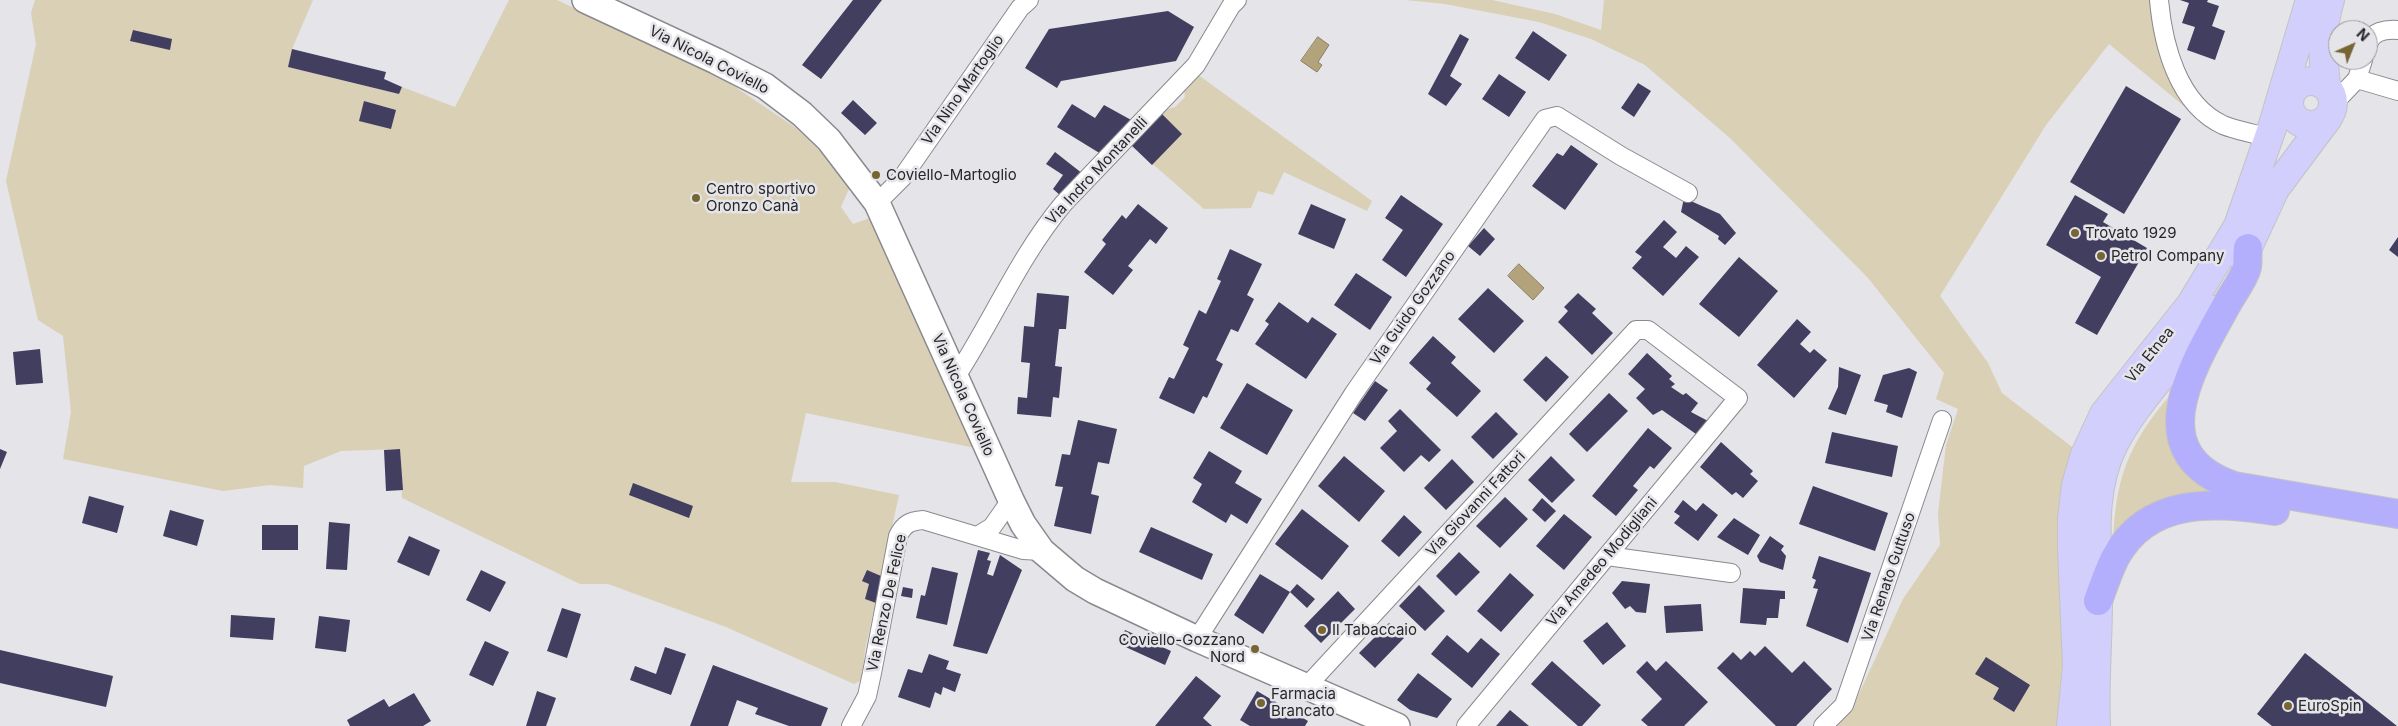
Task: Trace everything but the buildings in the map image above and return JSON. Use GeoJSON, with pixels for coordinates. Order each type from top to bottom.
{"type":"FeatureCollection","features":[{"type":"Feature","properties":{"kind":"highway"},"geometry":{"type":"LineString","coordinates":[[2248,248],[2246,268],[2207,340],[2186,390],[2180,425],[2180,437],[2186,450],[2201,469],[2220,481],[2234,486],[2398,514]]}},
{"type":"Feature","properties":{"kind":"highway"},"geometry":{"type":"LineString","coordinates":[[2098,601],[2115,557],[2134,534],[2166,512],[2188,505],[2251,507],[2398,530]]}},
{"type":"Feature","properties":{"kind":"main road","name":"Via Nicola Coviello"},"geometry":{"type":"LineString","coordinates":[[586,0],[765,86],[802,114],[829,140],[877,203],[1011,500],[1023,524],[1042,551],[1075,579],[1095,591],[1197,639],[1397,726]]}},
{"type":"Feature","properties":{"kind":"main road","name":"Via Etnea"},"geometry":{"type":"LineString","coordinates":[[2071,726],[2077,666],[2072,518],[2076,484],[2081,464],[2093,434],[2104,414],[2191,304],[2229,242],[2289,88],[2310,0]]}},
{"type":"Feature","properties":{"kind":"main road"},"geometry":{"type":"LineString","coordinates":[[2329,102],[2309,81],[2289,88],[2291,112],[2300,123],[2314,126],[2329,102],[2321,40],[2330,0]]}},
{"type":"Feature","properties":{"kind":"main road","name":"Via Etnea"},"geometry":{"type":"LineString","coordinates":[[2096,726],[2094,688],[2098,601],[2098,509],[2105,466],[2111,452],[2137,408],[2204,325],[2228,286],[2275,190],[2329,102]]}},
{"type":"Feature","properties":{"kind":"street","name":"Via Nino Martoglio"},"geometry":{"type":"LineString","coordinates":[[877,203],[902,178],[1020,8],[1029,0]]}},
{"type":"Feature","properties":{"kind":"street","name":"Via Indro Montanelli"},"geometry":{"type":"LineString","coordinates":[[955,378],[972,351],[1003,292],[1046,226],[1063,204],[1196,64],[1231,6],[1237,0]]}},
{"type":"Feature","properties":{"kind":"street"},"geometry":{"type":"LineString","coordinates":[[2160,0],[2162,30],[2174,67],[2187,93],[2204,112],[2224,125],[2270,133]]}},
{"type":"Feature","properties":{"kind":"street"},"geometry":{"type":"LineString","coordinates":[[2378,32],[2387,29],[2398,30]]}},
{"type":"Feature","properties":{"kind":"street"},"geometry":{"type":"LineString","coordinates":[[2329,102],[2357,78],[2360,70]]}},
{"type":"Feature","properties":{"kind":"street"},"geometry":{"type":"LineString","coordinates":[[2357,78],[2398,91]]}},
{"type":"Feature","properties":{"kind":"street","name":"Via Guido Gozzano"},"geometry":{"type":"LineString","coordinates":[[1197,639],[1354,393],[1545,119],[1557,116],[1621,156],[1688,193]]}},
{"type":"Feature","properties":{"kind":"street","name":"Via Giovanni Fattori"},"geometry":{"type":"LineString","coordinates":[[1307,686],[1636,330],[1648,330]]}},
{"type":"Feature","properties":{"kind":"street","name":"Via Amedeo Modigliani"},"geometry":{"type":"LineString","coordinates":[[1466,726],[1738,398],[1648,330]]}},
{"type":"Feature","properties":{"kind":"street","name":"Via Renato Guttuso"},"geometry":{"type":"LineString","coordinates":[[1823,726],[1844,705],[1942,420]]}},
{"type":"Feature","properties":{"kind":"street"},"geometry":{"type":"LineString","coordinates":[[979,535],[992,527],[1011,500]]}},
{"type":"Feature","properties":{"kind":"street","name":"Via Renzo De Felice"},"geometry":{"type":"LineString","coordinates":[[851,726],[869,688],[898,536],[903,526],[912,520],[923,520],[979,535]]}},
{"type":"Feature","properties":{"kind":"street"},"geometry":{"type":"LineString","coordinates":[[979,535],[1024,550],[1042,551]]}},
{"type":"Feature","properties":{"kind":"street"},"geometry":{"type":"LineString","coordinates":[[1607,556],[1731,573]]}},
{"type":"Feature","properties":{"kind":"shaded area"},"geometry":{"type":"Polygon","coordinates":[[[35,0],[313,0],[292,49],[288,67],[399,94],[402,87],[455,107],[509,0],[557,0],[722,78],[796,128],[823,154],[849,189],[841,207],[853,224],[870,218],[975,448],[806,413],[791,482],[835,482],[899,495],[865,650],[862,680],[854,684],[726,627],[608,584],[580,584],[402,498],[400,449],[341,451],[304,466],[303,488],[270,485],[223,491],[63,459],[71,412],[63,336],[38,320],[6,181],[36,44],[31,13],[35,0]]]}},
{"type":"Feature","properties":{"kind":"shaded area"},"geometry":{"type":"Polygon","coordinates":[[[1406,0],[1492,0],[1555,14],[1601,30],[1604,0],[2152,0],[2158,42],[2162,55],[2185,107],[2109,44],[2046,125],[1940,296],[1988,363],[2002,393],[2076,450],[2065,475],[2060,524],[2063,657],[2057,726],[1837,726],[1851,711],[1903,599],[1940,545],[1938,513],[1946,445],[1958,409],[1936,399],[1944,373],[1868,278],[1731,139],[1645,65],[1591,39],[1539,22],[1445,4],[1406,0]]]}},
{"type":"Feature","properties":{"kind":"shaded area"},"geometry":{"type":"Polygon","coordinates":[[[1318,37],[1329,45],[1318,62],[1322,65],[1317,72],[1301,61],[1318,37]]]}},
{"type":"Feature","properties":{"kind":"shaded area"},"geometry":{"type":"Polygon","coordinates":[[[1197,74],[1372,201],[1367,211],[1284,172],[1273,195],[1258,191],[1251,208],[1204,209],[1130,144],[1164,110],[1175,107],[1185,97],[1184,89],[1197,74]]]}},
{"type":"Feature","properties":{"kind":"shaded area"},"geometry":{"type":"Polygon","coordinates":[[[1519,264],[1544,288],[1533,300],[1508,276],[1519,264]]]}},
{"type":"Feature","properties":{"kind":"shaded area"},"geometry":{"type":"Polygon","coordinates":[[[2171,394],[2170,428],[2249,498],[2113,546],[2117,501],[2126,464],[2144,430],[2171,394]]]}},
{"type":"Feature","properties":{"kind":"place","name":"Coviello-Martoglio"},"geometry":{"type":"Point","coordinates":[876,175]}},
{"type":"Feature","properties":{"kind":"place","name":"Centro sportivo Oronzo Canà"},"geometry":{"type":"Point","coordinates":[696,198]}},
{"type":"Feature","properties":{"kind":"place","name":"Trovato 1929"},"geometry":{"type":"Point","coordinates":[2075,233]}},
{"type":"Feature","properties":{"kind":"place","name":"Petrol Company"},"geometry":{"type":"Point","coordinates":[2101,256]}},
{"type":"Feature","properties":{"kind":"place","name":"Il Tabaccaio"},"geometry":{"type":"Point","coordinates":[1322,630]}},
{"type":"Feature","properties":{"kind":"place","name":"Coviello-Gozzano Nord"},"geometry":{"type":"Point","coordinates":[1255,649]}},
{"type":"Feature","properties":{"kind":"place","name":"Farmacia Brancato"},"geometry":{"type":"Point","coordinates":[1261,703]}},
{"type":"Feature","properties":{"kind":"place","name":"EuroSpin"},"geometry":{"type":"Point","coordinates":[2288,706]}}]}
